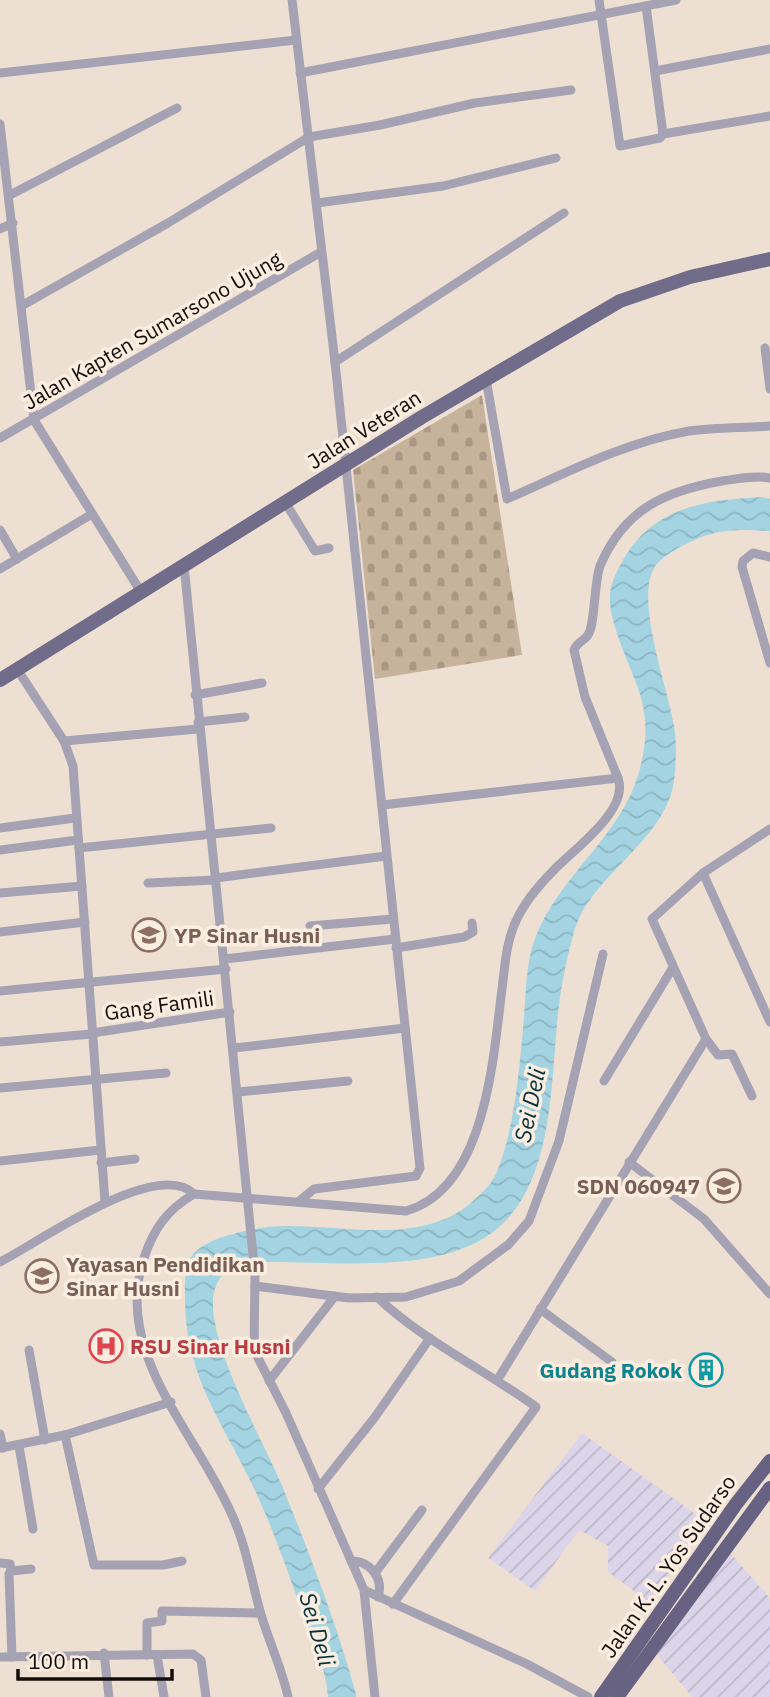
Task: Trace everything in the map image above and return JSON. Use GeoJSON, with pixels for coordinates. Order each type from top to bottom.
{"type":"FeatureCollection","features":[{"type":"Feature","properties":{"kind":"highway","name":"Jalan K. L. Yos Sudarso"},"geometry":{"type":"LineString","coordinates":[[601,1697],[736,1504],[770,1461]]}},
{"type":"Feature","properties":{"kind":"highway","name":"Jalan K. L. Yos Sudarso"},"geometry":{"type":"LineString","coordinates":[[617,1697],[770,1488]]}},
{"type":"Feature","properties":{"kind":"main road","name":"Jalan Veteran"},"geometry":{"type":"LineString","coordinates":[[0,680],[346,464],[620,301],[690,277],[770,259]]}},
{"type":"Feature","properties":{"kind":"street"},"geometry":{"type":"LineString","coordinates":[[292,0],[346,464],[418,1174],[314,1189],[298,1202]]}},
{"type":"Feature","properties":{"kind":"street"},"geometry":{"type":"LineString","coordinates":[[599,0],[619,144],[770,116]]}},
{"type":"Feature","properties":{"kind":"street"},"geometry":{"type":"LineString","coordinates":[[300,73],[676,0]]}},
{"type":"Feature","properties":{"kind":"street"},"geometry":{"type":"LineString","coordinates":[[648,4],[663,134]]}},
{"type":"Feature","properties":{"kind":"street"},"geometry":{"type":"LineString","coordinates":[[0,72],[296,40]]}},
{"type":"Feature","properties":{"kind":"street"},"geometry":{"type":"LineString","coordinates":[[655,71],[770,49]]}},
{"type":"Feature","properties":{"kind":"street"},"geometry":{"type":"LineString","coordinates":[[23,304],[168,223],[309,137],[380,125],[475,103],[571,90]]}},
{"type":"Feature","properties":{"kind":"street"},"geometry":{"type":"LineString","coordinates":[[10,195],[177,108]]}},
{"type":"Feature","properties":{"kind":"street"},"geometry":{"type":"LineString","coordinates":[[0,124],[2,158],[10,195],[23,304],[34,419],[141,592]]}},
{"type":"Feature","properties":{"kind":"street"},"geometry":{"type":"LineString","coordinates":[[317,202],[443,186],[556,158]]}},
{"type":"Feature","properties":{"kind":"street"},"geometry":{"type":"LineString","coordinates":[[335,362],[564,213]]}},
{"type":"Feature","properties":{"kind":"street"},"geometry":{"type":"LineString","coordinates":[[0,229],[13,223]]}},
{"type":"Feature","properties":{"kind":"street","name":"Jalan Kapten Sumarsono Ujung"},"geometry":{"type":"LineString","coordinates":[[0,438],[321,252]]}},
{"type":"Feature","properties":{"kind":"street"},"geometry":{"type":"LineString","coordinates":[[765,348],[770,389]]}},
{"type":"Feature","properties":{"kind":"street"},"geometry":{"type":"LineString","coordinates":[[486,379],[508,499],[617,451],[654,439],[690,431],[770,426]]}},
{"type":"Feature","properties":{"kind":"street"},"geometry":{"type":"LineString","coordinates":[[288,1697],[260,1613],[234,1517],[212,1472],[149,1365],[140,1340],[135,1298],[141,1266],[157,1225],[170,1210],[194,1194],[407,1211],[434,1200],[452,1181],[476,1136],[498,1021],[509,943],[515,923],[554,869],[602,824],[620,792],[618,778],[585,697],[573,650],[590,632],[594,592],[600,567],[619,535],[660,497],[727,481],[770,478]]}},
{"type":"Feature","properties":{"kind":"street"},"geometry":{"type":"LineString","coordinates":[[285,502],[315,551],[329,548]]}},
{"type":"Feature","properties":{"kind":"street"},"geometry":{"type":"LineString","coordinates":[[0,569],[92,514]]}},
{"type":"Feature","properties":{"kind":"street"},"geometry":{"type":"LineString","coordinates":[[0,530],[17,559]]}},
{"type":"Feature","properties":{"kind":"street"},"geometry":{"type":"LineString","coordinates":[[770,557],[753,553],[743,561],[742,567],[770,663]]}},
{"type":"Feature","properties":{"kind":"street"},"geometry":{"type":"LineString","coordinates":[[184,565],[255,1275],[253,1341],[257,1359],[364,1590],[375,1697]]}},
{"type":"Feature","properties":{"kind":"street"},"geometry":{"type":"LineString","coordinates":[[17,669],[64,741],[73,766],[90,982],[94,1081],[105,1202]]}},
{"type":"Feature","properties":{"kind":"street"},"geometry":{"type":"LineString","coordinates":[[195,695],[262,683]]}},
{"type":"Feature","properties":{"kind":"street"},"geometry":{"type":"LineString","coordinates":[[64,741],[245,717]]}},
{"type":"Feature","properties":{"kind":"street"},"geometry":{"type":"LineString","coordinates":[[382,805],[618,778]]}},
{"type":"Feature","properties":{"kind":"street"},"geometry":{"type":"LineString","coordinates":[[0,828],[75,818]]}},
{"type":"Feature","properties":{"kind":"street"},"geometry":{"type":"LineString","coordinates":[[0,850],[271,828]]}},
{"type":"Feature","properties":{"kind":"street"},"geometry":{"type":"LineString","coordinates":[[752,1096],[732,1054],[718,1055],[706,1039],[672,969],[653,916],[703,873],[770,830]]}},
{"type":"Feature","properties":{"kind":"street"},"geometry":{"type":"LineString","coordinates":[[148,883],[216,879],[387,856]]}},
{"type":"Feature","properties":{"kind":"street"},"geometry":{"type":"LineString","coordinates":[[703,873],[770,1022]]}},
{"type":"Feature","properties":{"kind":"street"},"geometry":{"type":"LineString","coordinates":[[0,893],[82,886]]}},
{"type":"Feature","properties":{"kind":"street"},"geometry":{"type":"LineString","coordinates":[[310,926],[393,919]]}},
{"type":"Feature","properties":{"kind":"street"},"geometry":{"type":"LineString","coordinates":[[0,932],[85,922]]}},
{"type":"Feature","properties":{"kind":"street"},"geometry":{"type":"LineString","coordinates":[[0,991],[464,937],[473,932],[472,923]]}},
{"type":"Feature","properties":{"kind":"street"},"geometry":{"type":"LineString","coordinates":[[255,1286],[335,1296],[406,1297],[458,1281],[487,1263],[529,1221],[559,1141],[603,954]]}},
{"type":"Feature","properties":{"kind":"street"},"geometry":{"type":"LineString","coordinates":[[604,1082],[672,969]]}},
{"type":"Feature","properties":{"kind":"street","name":"Gang Famili"},"geometry":{"type":"LineString","coordinates":[[0,1042],[92,1033],[230,1012]]}},
{"type":"Feature","properties":{"kind":"street"},"geometry":{"type":"LineString","coordinates":[[234,1048],[405,1028]]}},
{"type":"Feature","properties":{"kind":"street"},"geometry":{"type":"LineString","coordinates":[[498,1379],[706,1039]]}},
{"type":"Feature","properties":{"kind":"street"},"geometry":{"type":"LineString","coordinates":[[0,1087],[166,1073]]}},
{"type":"Feature","properties":{"kind":"street"},"geometry":{"type":"LineString","coordinates":[[238,1092],[348,1082]]}},
{"type":"Feature","properties":{"kind":"street"},"geometry":{"type":"LineString","coordinates":[[0,1161],[100,1150]]}},
{"type":"Feature","properties":{"kind":"street"},"geometry":{"type":"LineString","coordinates":[[101,1163],[135,1159]]}},
{"type":"Feature","properties":{"kind":"street"},"geometry":{"type":"LineString","coordinates":[[629,1162],[704,1219],[770,1294]]}},
{"type":"Feature","properties":{"kind":"street"},"geometry":{"type":"LineString","coordinates":[[0,1262],[105,1202],[171,1183],[183,1184],[194,1194]]}},
{"type":"Feature","properties":{"kind":"street"},"geometry":{"type":"LineString","coordinates":[[269,1381],[335,1296]]}},
{"type":"Feature","properties":{"kind":"street"},"geometry":{"type":"LineString","coordinates":[[377,1297],[430,1338],[498,1379],[536,1407],[393,1604]]}},
{"type":"Feature","properties":{"kind":"street"},"geometry":{"type":"LineString","coordinates":[[540,1309],[612,1362]]}},
{"type":"Feature","properties":{"kind":"street"},"geometry":{"type":"LineString","coordinates":[[318,1489],[375,1417],[430,1338]]}},
{"type":"Feature","properties":{"kind":"street"},"geometry":{"type":"LineString","coordinates":[[29,1350],[45,1440]]}},
{"type":"Feature","properties":{"kind":"street"},"geometry":{"type":"LineString","coordinates":[[0,1434],[2,1448],[19,1446],[65,1435],[171,1402]]}},
{"type":"Feature","properties":{"kind":"street"},"geometry":{"type":"LineString","coordinates":[[65,1435],[94,1566],[163,1565],[182,1560]]}},
{"type":"Feature","properties":{"kind":"street"},"geometry":{"type":"LineString","coordinates":[[19,1446],[33,1529]]}},
{"type":"Feature","properties":{"kind":"street"},"geometry":{"type":"LineString","coordinates":[[375,1573],[422,1510]]}},
{"type":"Feature","properties":{"kind":"street"},"geometry":{"type":"LineString","coordinates":[[351,1561],[366,1564],[375,1573],[380,1586],[378,1597]]}},
{"type":"Feature","properties":{"kind":"street"},"geometry":{"type":"LineString","coordinates":[[0,1563],[10,1564],[11,1571],[12,1657]]}},
{"type":"Feature","properties":{"kind":"street"},"geometry":{"type":"LineString","coordinates":[[11,1571],[31,1569]]}},
{"type":"Feature","properties":{"kind":"street"},"geometry":{"type":"LineString","coordinates":[[364,1590],[527,1664],[588,1697]]}},
{"type":"Feature","properties":{"kind":"street"},"geometry":{"type":"LineString","coordinates":[[164,1697],[152,1655],[148,1623],[162,1621],[162,1611],[260,1613]]}},
{"type":"Feature","properties":{"kind":"street"},"geometry":{"type":"LineString","coordinates":[[104,1653],[109,1697]]}},
{"type":"Feature","properties":{"kind":"street"},"geometry":{"type":"LineString","coordinates":[[0,1657],[104,1653],[196,1655],[201,1660],[206,1697]]}},
{"type":"Feature","properties":{"kind":"shaded area"},"geometry":{"type":"Polygon","coordinates":[[[582,1433],[708,1523],[649,1602],[608,1572],[608,1546],[579,1530],[535,1591],[488,1558],[582,1433]]]}},
{"type":"Feature","properties":{"kind":"shaded area"},"geometry":{"type":"Polygon","coordinates":[[[731,1554],[770,1598],[770,1697],[692,1697],[654,1651],[731,1554]]]}},
{"type":"Feature","properties":{"kind":"green space"},"geometry":{"type":"Polygon","coordinates":[[[482,395],[522,655],[375,679],[353,470],[482,395]]]}},
{"type":"Feature","properties":{"kind":"water","name":"Sei Deli"},"geometry":{"type":"Polygon","coordinates":[[[762,497],[770,499],[770,531],[736,530],[706,535],[672,552],[654,568],[649,583],[648,602],[650,623],[674,726],[674,781],[668,803],[657,822],[596,893],[583,911],[574,932],[561,989],[548,1120],[532,1180],[517,1206],[498,1228],[472,1244],[442,1255],[409,1261],[374,1263],[239,1263],[224,1273],[215,1287],[214,1320],[220,1343],[239,1394],[283,1488],[303,1539],[332,1616],[356,1694],[356,1697],[328,1697],[318,1653],[270,1525],[210,1403],[192,1356],[187,1330],[187,1265],[196,1251],[206,1244],[229,1235],[257,1229],[285,1226],[384,1230],[431,1224],[453,1215],[473,1201],[491,1183],[504,1153],[513,1115],[528,966],[536,936],[560,894],[619,816],[631,795],[639,772],[644,747],[643,708],[612,616],[610,594],[615,575],[634,544],[648,529],[664,518],[700,504],[762,497]]]}},
{"type":"Feature","properties":{"kind":"place","name":"YP Sinar Husni"},"geometry":{"type":"Point","coordinates":[149,935]}},
{"type":"Feature","properties":{"kind":"place","name":"SDN 060947"},"geometry":{"type":"Point","coordinates":[724,1186]}},
{"type":"Feature","properties":{"kind":"place","name":"Yayasan Pendidikan Sinar Husni"},"geometry":{"type":"Point","coordinates":[42,1276]}},
{"type":"Feature","properties":{"kind":"place","name":"RSU Sinar Husni"},"geometry":{"type":"Point","coordinates":[106,1346]}},
{"type":"Feature","properties":{"kind":"place","name":"Gudang Rokok"},"geometry":{"type":"Point","coordinates":[706,1370]}}]}
